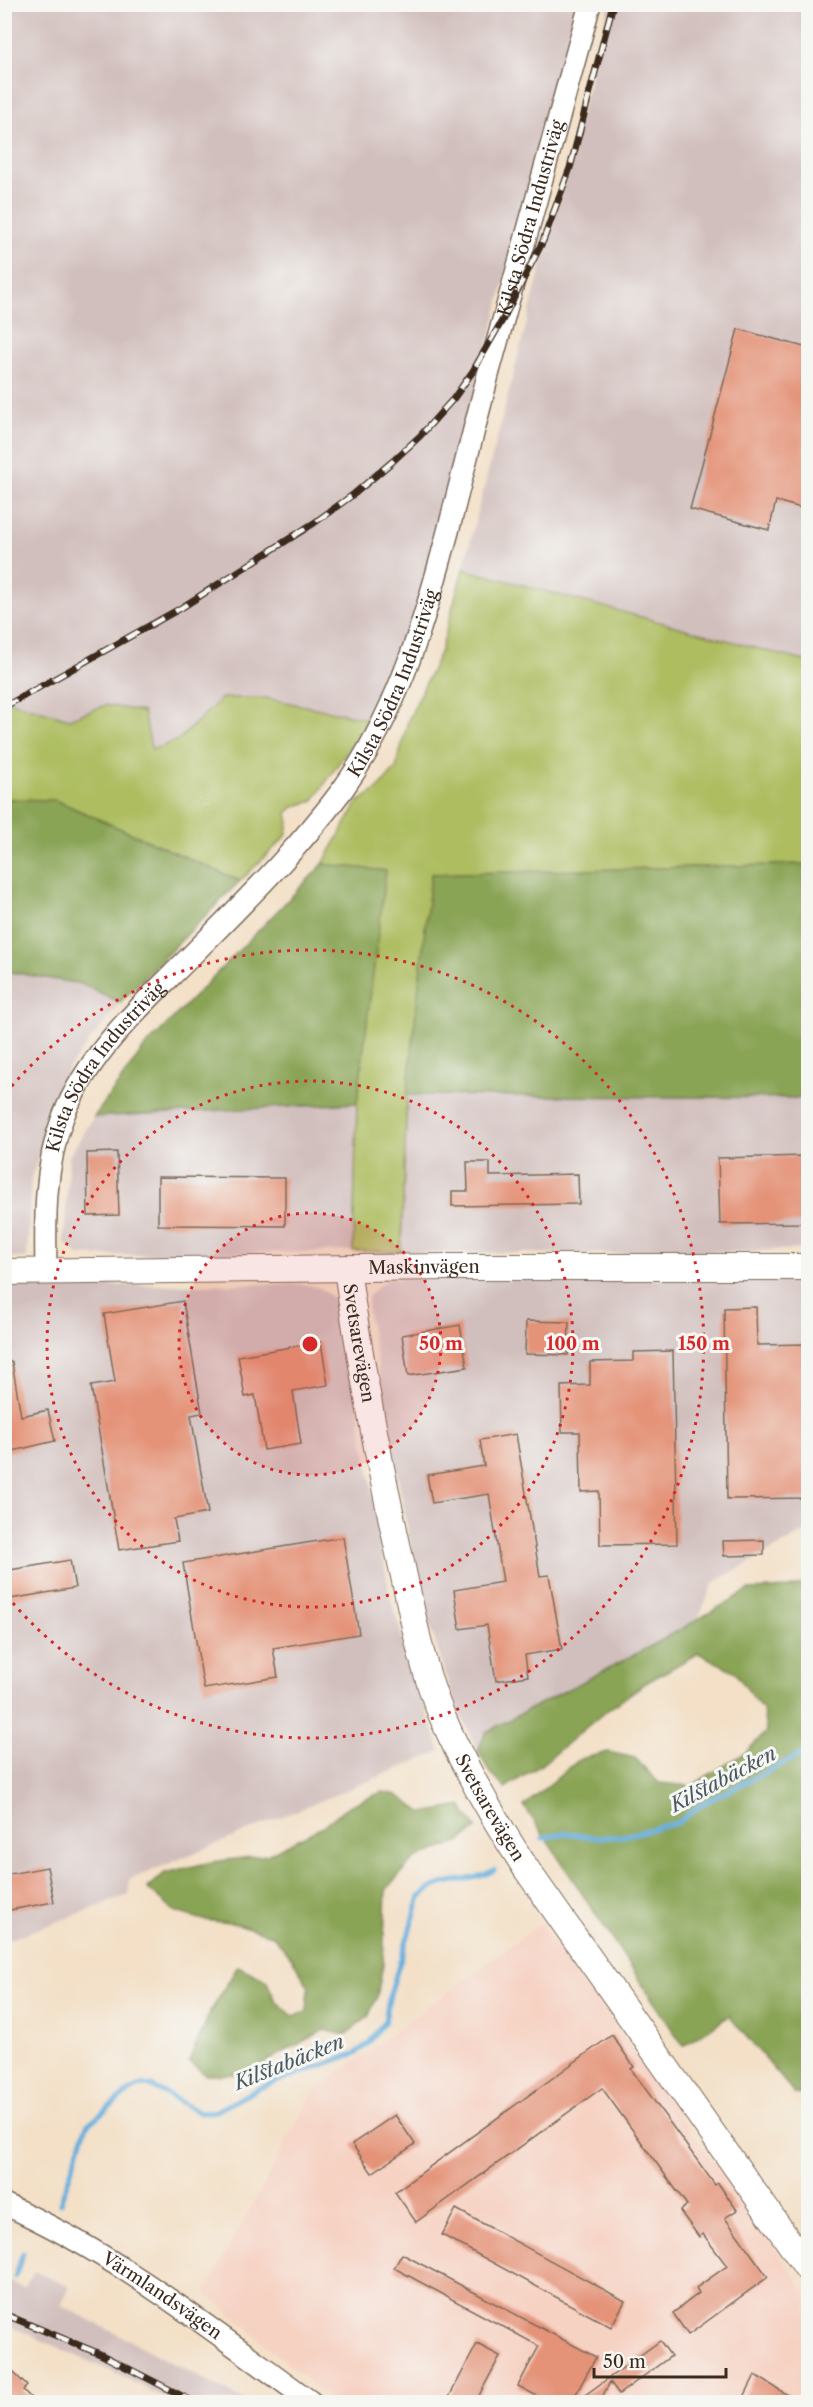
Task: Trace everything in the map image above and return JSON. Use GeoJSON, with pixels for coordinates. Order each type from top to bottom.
{"type":"FeatureCollection","features":[{"type":"Feature","properties":{"kind":"street","name":"Kilsta Södra Industriväg"},"geometry":{"type":"LineString","coordinates":[[46,1272],[45,1213],[53,1149],[77,1087],[97,1055],[129,1019],[299,844],[344,786],[385,717],[403,676],[436,576],[501,327],[590,4]]}},
{"type":"Feature","properties":{"kind":"street","name":"Maskinvägen"},"geometry":{"type":"LineString","coordinates":[[4,1272],[808,1267]]}},
{"type":"Feature","properties":{"kind":"street","name":"Svetsarevägen"},"geometry":{"type":"LineString","coordinates":[[346,1269],[384,1490],[427,1673],[446,1725],[485,1802],[527,1870],[808,2269]]}},
{"type":"Feature","properties":{"kind":"street","name":"Värmlandsvägen"},"geometry":{"type":"LineString","coordinates":[[4,2204],[67,2234],[119,2266],[176,2303],[311,2403]]}},
{"type":"Feature","properties":{"kind":"shaded area"},"geometry":{"type":"Polygon","coordinates":[[[4,5],[576,5],[459,456],[406,644],[369,719],[265,698],[222,698],[178,740],[152,750],[106,705],[69,719],[5,700],[4,5]]]}},
{"type":"Feature","properties":{"kind":"shaded area"},"geometry":{"type":"Polygon","coordinates":[[[609,5],[808,5],[808,662],[463,569],[609,5]]]}},
{"type":"Feature","properties":{"kind":"shaded area"},"geometry":{"type":"Polygon","coordinates":[[[4,971],[81,984],[120,1002],[68,1069],[31,1179],[27,1258],[5,1257],[4,971]]]}},
{"type":"Feature","properties":{"kind":"shaded area"},"geometry":{"type":"Polygon","coordinates":[[[407,1095],[808,1098],[808,1249],[658,1254],[401,1252],[407,1095]]]}},
{"type":"Feature","properties":{"kind":"shaded area"},"geometry":{"type":"Polygon","coordinates":[[[357,1103],[353,1251],[79,1256],[64,1242],[69,1156],[94,1117],[357,1103]]]}},
{"type":"Feature","properties":{"kind":"shaded area"},"geometry":{"type":"Polygon","coordinates":[[[390,1279],[808,1279],[808,1530],[713,1583],[699,1617],[653,1645],[486,1732],[478,1751],[453,1698],[419,1591],[367,1307],[369,1296],[378,1286],[390,1279]]]}},
{"type":"Feature","properties":{"kind":"shaded area"},"geometry":{"type":"Polygon","coordinates":[[[304,1284],[320,1288],[342,1309],[389,1592],[410,1666],[441,1751],[129,1880],[129,1895],[5,1941],[5,1286],[304,1284]]]}},
{"type":"Feature","properties":{"kind":"shaded area"},"geometry":{"type":"Polygon","coordinates":[[[541,1923],[808,2294],[808,2402],[333,2402],[205,2292],[314,2091],[541,1923]]]}},
{"type":"Feature","properties":{"kind":"shaded area"},"geometry":{"type":"Polygon","coordinates":[[[34,2271],[70,2287],[61,2305],[247,2402],[173,2402],[113,2372],[5,2324],[5,2279],[24,2288],[34,2271]]]}},
{"type":"Feature","properties":{"kind":"green space"},"geometry":{"type":"Polygon","coordinates":[[[463,569],[808,662],[808,864],[431,874],[407,1095],[401,1252],[353,1251],[357,1103],[385,871],[323,864],[358,802],[378,789],[396,768],[408,721],[441,650],[463,569]]]}},
{"type":"Feature","properties":{"kind":"green space"},"geometry":{"type":"Polygon","coordinates":[[[222,698],[265,698],[369,719],[313,801],[295,806],[287,813],[289,823],[286,836],[240,881],[55,800],[5,799],[5,700],[69,719],[106,705],[143,712],[152,750],[178,740],[222,698]]]}},
{"type":"Feature","properties":{"kind":"green space"},"geometry":{"type":"Polygon","coordinates":[[[4,799],[55,800],[240,881],[120,1002],[81,984],[5,971],[4,799]]]}},
{"type":"Feature","properties":{"kind":"green space"},"geometry":{"type":"Polygon","coordinates":[[[323,864],[386,871],[357,1103],[94,1117],[144,1048],[323,864]]]}},
{"type":"Feature","properties":{"kind":"green space"},"geometry":{"type":"Polygon","coordinates":[[[808,864],[808,1098],[407,1095],[431,874],[808,864]]]}},
{"type":"Feature","properties":{"kind":"green space"},"geometry":{"type":"Polygon","coordinates":[[[808,1582],[808,2093],[805,2095],[795,2094],[729,2016],[683,2046],[524,1806],[580,1759],[608,1752],[635,1758],[659,1783],[691,1786],[745,1753],[766,1732],[763,1710],[734,1671],[698,1653],[644,1684],[601,1715],[541,1765],[505,1788],[490,1773],[478,1751],[486,1732],[653,1645],[749,1590],[789,1588],[808,1582]]]}},
{"type":"Feature","properties":{"kind":"green space"},"geometry":{"type":"Polygon","coordinates":[[[382,1792],[397,1795],[423,1813],[461,1806],[477,1828],[459,1842],[415,1858],[386,1890],[383,1964],[377,1997],[368,2017],[345,2035],[324,2030],[244,2074],[206,2075],[189,2062],[209,2014],[238,1966],[266,1980],[276,2001],[293,2016],[307,2012],[309,1988],[292,1958],[273,1936],[238,1924],[204,1920],[174,1911],[147,1888],[165,1873],[211,1862],[267,1855],[320,1828],[349,1806],[382,1792]]]}},
{"type":"Feature","properties":{"kind":"building"},"geometry":{"type":"Polygon","coordinates":[[[738,329],[808,348],[808,510],[776,501],[769,530],[690,509],[738,329]]]}},
{"type":"Feature","properties":{"kind":"building"},"geometry":{"type":"Polygon","coordinates":[[[117,1152],[119,1215],[88,1216],[87,1153],[117,1152]]]}},
{"type":"Feature","properties":{"kind":"building"},"geometry":{"type":"Polygon","coordinates":[[[808,1156],[808,1223],[720,1224],[718,1158],[808,1156]]]}},
{"type":"Feature","properties":{"kind":"building"},"geometry":{"type":"Polygon","coordinates":[[[467,1162],[490,1162],[490,1176],[578,1174],[579,1204],[452,1206],[452,1191],[468,1191],[467,1162]]]}},
{"type":"Feature","properties":{"kind":"building"},"geometry":{"type":"Polygon","coordinates":[[[158,1177],[285,1178],[285,1226],[158,1225],[158,1177]]]}},
{"type":"Feature","properties":{"kind":"building"},"geometry":{"type":"Polygon","coordinates":[[[183,1301],[202,1413],[191,1415],[208,1513],[174,1519],[178,1541],[119,1550],[91,1386],[115,1382],[104,1314],[183,1301]]]}},
{"type":"Feature","properties":{"kind":"building"},"geometry":{"type":"Polygon","coordinates":[[[756,1307],[757,1345],[808,1344],[808,1498],[727,1499],[724,1308],[756,1307]]]}},
{"type":"Feature","properties":{"kind":"building"},"geometry":{"type":"Polygon","coordinates":[[[526,1321],[569,1322],[568,1355],[525,1354],[526,1321]]]}},
{"type":"Feature","properties":{"kind":"building"},"geometry":{"type":"Polygon","coordinates":[[[460,1325],[467,1367],[408,1376],[402,1335],[460,1325]]]}},
{"type":"Feature","properties":{"kind":"building"},"geometry":{"type":"Polygon","coordinates":[[[321,1342],[328,1385],[293,1391],[301,1444],[264,1450],[255,1395],[245,1397],[238,1356],[321,1342]]]}},
{"type":"Feature","properties":{"kind":"building"},"geometry":{"type":"Polygon","coordinates":[[[673,1351],[677,1544],[600,1545],[599,1491],[581,1492],[580,1432],[562,1432],[561,1386],[590,1385],[590,1362],[633,1361],[633,1352],[673,1351]]]}},
{"type":"Feature","properties":{"kind":"building"},"geometry":{"type":"Polygon","coordinates":[[[12,1362],[21,1416],[48,1410],[55,1441],[4,1453],[4,1363],[12,1362]]]}},
{"type":"Feature","properties":{"kind":"building"},"geometry":{"type":"Polygon","coordinates":[[[516,1434],[540,1576],[549,1575],[562,1649],[525,1655],[528,1676],[496,1681],[487,1625],[460,1629],[454,1590],[503,1582],[489,1494],[432,1503],[427,1475],[484,1466],[480,1440],[516,1434]]]}},
{"type":"Feature","properties":{"kind":"building"},"geometry":{"type":"Polygon","coordinates":[[[343,1537],[359,1634],[273,1648],[278,1677],[204,1689],[183,1563],[343,1537]]]}},
{"type":"Feature","properties":{"kind":"building"},"geometry":{"type":"Polygon","coordinates":[[[764,1540],[764,1555],[724,1556],[723,1541],[764,1540]]]}},
{"type":"Feature","properties":{"kind":"building"},"geometry":{"type":"Polygon","coordinates":[[[70,1560],[75,1588],[4,1600],[4,1571],[70,1560]]]}},
{"type":"Feature","properties":{"kind":"building"},"geometry":{"type":"Polygon","coordinates":[[[47,1867],[54,1902],[4,1911],[4,1875],[47,1867]]]}},
{"type":"Feature","properties":{"kind":"building"},"geometry":{"type":"Polygon","coordinates":[[[612,2035],[634,2067],[631,2069],[715,2185],[718,2183],[737,2210],[725,2218],[768,2277],[688,2335],[673,2313],[699,2293],[696,2288],[727,2266],[703,2234],[699,2237],[680,2211],[687,2205],[602,2088],[416,2222],[395,2192],[612,2035]]]}},
{"type":"Feature","properties":{"kind":"building"},"geometry":{"type":"Polygon","coordinates":[[[395,2115],[415,2144],[372,2173],[352,2144],[395,2115]]]}},
{"type":"Feature","properties":{"kind":"building"},"geometry":{"type":"Polygon","coordinates":[[[456,2209],[625,2301],[611,2327],[442,2235],[456,2209]]]}},
{"type":"Feature","properties":{"kind":"building"},"geometry":{"type":"Polygon","coordinates":[[[402,2254],[596,2357],[571,2403],[550,2403],[518,2386],[539,2346],[394,2268],[402,2254]]]}},
{"type":"Feature","properties":{"kind":"building"},"geometry":{"type":"Polygon","coordinates":[[[660,2341],[671,2356],[619,2394],[610,2382],[599,2403],[574,2403],[660,2341]]]}},
{"type":"Feature","properties":{"kind":"building"},"geometry":{"type":"Polygon","coordinates":[[[477,2344],[500,2356],[475,2403],[446,2403],[477,2344]]]}},
{"type":"Feature","properties":{"kind":"building"},"geometry":{"type":"Polygon","coordinates":[[[12,2371],[27,2386],[23,2390],[36,2403],[4,2403],[4,2378],[12,2371]]]}},
{"type":"Feature","properties":{"kind":"building"},"geometry":{"type":"Polygon","coordinates":[[[755,2375],[801,2403],[741,2403],[755,2375]]]}},
{"type":"Feature","properties":{"kind":"waterway","name":"Kilstabäcken"},"geometry":{"type":"LineString","coordinates":[[543,1838],[565,1833],[593,1837],[619,1837],[677,1823],[702,1804],[808,1751]]}},
{"type":"Feature","properties":{"kind":"waterway","name":"Kilstabäcken"},"geometry":{"type":"LineString","coordinates":[[60,2203],[87,2125],[129,2091],[143,2085],[152,2086],[200,2113],[216,2111],[259,2088],[356,2053],[369,2043],[385,2021],[390,1994],[420,1897],[438,1885],[474,1878],[494,1870]]}},
{"type":"Feature","properties":{"kind":"waterway","name":"Kilstabäcken"},"geometry":{"type":"LineString","coordinates":[[15,2277],[23,2253]]}},
{"type":"Feature","properties":{"kind":"railway"},"geometry":{"type":"LineString","coordinates":[[4,707],[181,608],[314,523],[354,494],[393,461],[420,436],[454,398],[473,371],[503,319],[543,241],[570,168],[613,4]]}},
{"type":"Feature","properties":{"kind":"railway"},"geometry":{"type":"LineString","coordinates":[[4,2314],[100,2354],[194,2402]]}}]}
